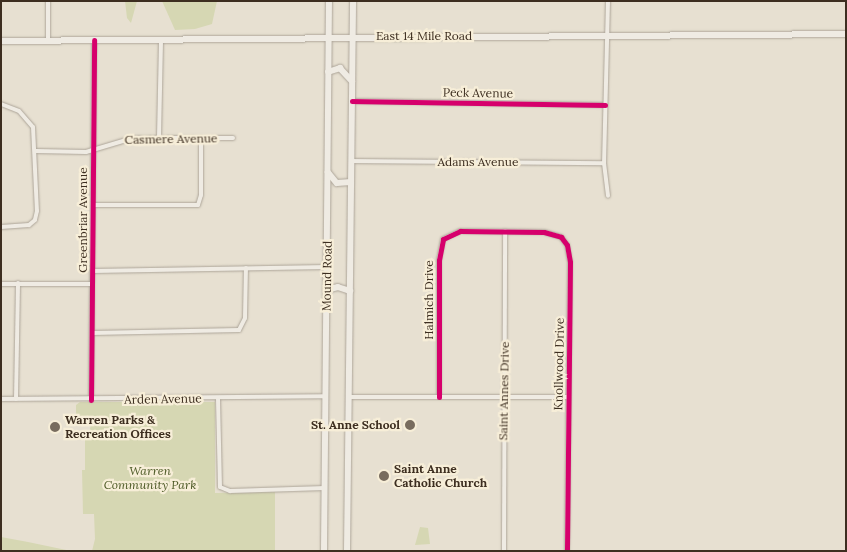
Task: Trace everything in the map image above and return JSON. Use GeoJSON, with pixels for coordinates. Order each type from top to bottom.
{"type":"FeatureCollection","features":[{"type":"Feature","properties":{"kind":"main road","name":"Mound Road"},"geometry":{"type":"LineString","coordinates":[[324,551],[329,1]]}},
{"type":"Feature","properties":{"kind":"main road","name":"Mound Road"},"geometry":{"type":"LineString","coordinates":[[348,551],[353,1]]}},
{"type":"Feature","properties":{"kind":"main road","name":"East 14 Mile Road"},"geometry":{"type":"LineString","coordinates":[[1,41],[352,36],[562,38],[606,35],[846,34]]}},
{"type":"Feature","properties":{"kind":"main road"},"geometry":{"type":"LineString","coordinates":[[328,72],[340,68],[352,80]]}},
{"type":"Feature","properties":{"kind":"main road"},"geometry":{"type":"LineString","coordinates":[[328,172],[337,183],[351,182]]}},
{"type":"Feature","properties":{"kind":"main road"},"geometry":{"type":"LineString","coordinates":[[326,290],[338,287],[350,291]]}},
{"type":"Feature","properties":{"kind":"street"},"geometry":{"type":"LineString","coordinates":[[48,1],[48,40]]}},
{"type":"Feature","properties":{"kind":"street"},"geometry":{"type":"LineString","coordinates":[[608,1],[604,163],[608,196]]}},
{"type":"Feature","properties":{"kind":"street"},"geometry":{"type":"LineString","coordinates":[[159,138],[161,39]]}},
{"type":"Feature","properties":{"kind":"street","name":"Greenbriar Avenue"},"geometry":{"type":"LineString","coordinates":[[91,400],[94,40]]}},
{"type":"Feature","properties":{"kind":"street","name":"Peck Avenue"},"geometry":{"type":"LineString","coordinates":[[352,102],[605,105]]}},
{"type":"Feature","properties":{"kind":"street"},"geometry":{"type":"LineString","coordinates":[[1,104],[13,108],[28,120],[35,134],[36,151],[35,220],[25,226],[1,227]]}},
{"type":"Feature","properties":{"kind":"street","name":"Casmere Avenue"},"geometry":{"type":"LineString","coordinates":[[36,151],[93,149],[122,139],[233,138]]}},
{"type":"Feature","properties":{"kind":"street"},"geometry":{"type":"LineString","coordinates":[[93,205],[198,205],[201,195],[200,139]]}},
{"type":"Feature","properties":{"kind":"street","name":"Adams Avenue"},"geometry":{"type":"LineString","coordinates":[[351,162],[604,163]]}},
{"type":"Feature","properties":{"kind":"street","name":"Halmich Drive"},"geometry":{"type":"LineString","coordinates":[[439,396],[440,244],[454,232],[505,231]]}},
{"type":"Feature","properties":{"kind":"street","name":"Saint Annes Drive"},"geometry":{"type":"LineString","coordinates":[[504,551],[505,231]]}},
{"type":"Feature","properties":{"kind":"street","name":"Knollwood Drive"},"geometry":{"type":"LineString","coordinates":[[505,231],[552,233],[568,245],[567,551]]}},
{"type":"Feature","properties":{"kind":"street"},"geometry":{"type":"LineString","coordinates":[[93,271],[327,267]]}},
{"type":"Feature","properties":{"kind":"street"},"geometry":{"type":"LineString","coordinates":[[92,333],[240,330],[245,318],[246,268]]}},
{"type":"Feature","properties":{"kind":"street"},"geometry":{"type":"LineString","coordinates":[[1,284],[92,284]]}},
{"type":"Feature","properties":{"kind":"street"},"geometry":{"type":"LineString","coordinates":[[16,399],[18,284]]}},
{"type":"Feature","properties":{"kind":"street","name":"Arden Avenue"},"geometry":{"type":"LineString","coordinates":[[1,399],[218,399],[325,396]]}},
{"type":"Feature","properties":{"kind":"street"},"geometry":{"type":"LineString","coordinates":[[349,397],[568,397]]}},
{"type":"Feature","properties":{"kind":"street"},"geometry":{"type":"LineString","coordinates":[[218,399],[220,487],[230,491],[324,488]]}},
{"type":"Feature","properties":{"kind":"green space"},"geometry":{"type":"Polygon","coordinates":[[[125,1],[137,1],[131,23],[127,18],[125,1]]]}},
{"type":"Feature","properties":{"kind":"green space"},"geometry":{"type":"Polygon","coordinates":[[[162,1],[217,1],[212,24],[195,29],[175,30],[162,1]]]}},
{"type":"Feature","properties":{"kind":"green space","name":"Warren Community Park"},"geometry":{"type":"Polygon","coordinates":[[[80,402],[215,402],[215,493],[275,492],[275,551],[92,551],[95,539],[94,514],[83,514],[82,470],[85,470],[85,436],[89,435],[91,423],[89,418],[76,418],[76,405],[80,402]]]}},
{"type":"Feature","properties":{"kind":"green space"},"geometry":{"type":"Polygon","coordinates":[[[420,527],[428,528],[430,544],[415,545],[420,527]]]}},
{"type":"Feature","properties":{"kind":"green space"},"geometry":{"type":"Polygon","coordinates":[[[1,537],[28,542],[71,551],[1,551],[1,537]]]}},
{"type":"Feature","properties":{"kind":"cycle path"},"geometry":{"type":"LineString","coordinates":[[91,400],[94,40]]}},
{"type":"Feature","properties":{"kind":"cycle path"},"geometry":{"type":"LineString","coordinates":[[352,101],[605,105]]}},
{"type":"Feature","properties":{"kind":"cycle path"},"geometry":{"type":"LineString","coordinates":[[439,397],[439,260],[443,239],[460,231],[544,232],[561,237],[567,245],[570,262],[567,551]]}},
{"type":"Feature","properties":{"kind":"place","name":"St. Anne School"},"geometry":{"type":"Point","coordinates":[410,425]}},
{"type":"Feature","properties":{"kind":"place","name":"Warren Parks & Recreation Offices"},"geometry":{"type":"Point","coordinates":[55,427]}},
{"type":"Feature","properties":{"kind":"place","name":"Saint Anne Catholic Church"},"geometry":{"type":"Point","coordinates":[384,476]}}]}
